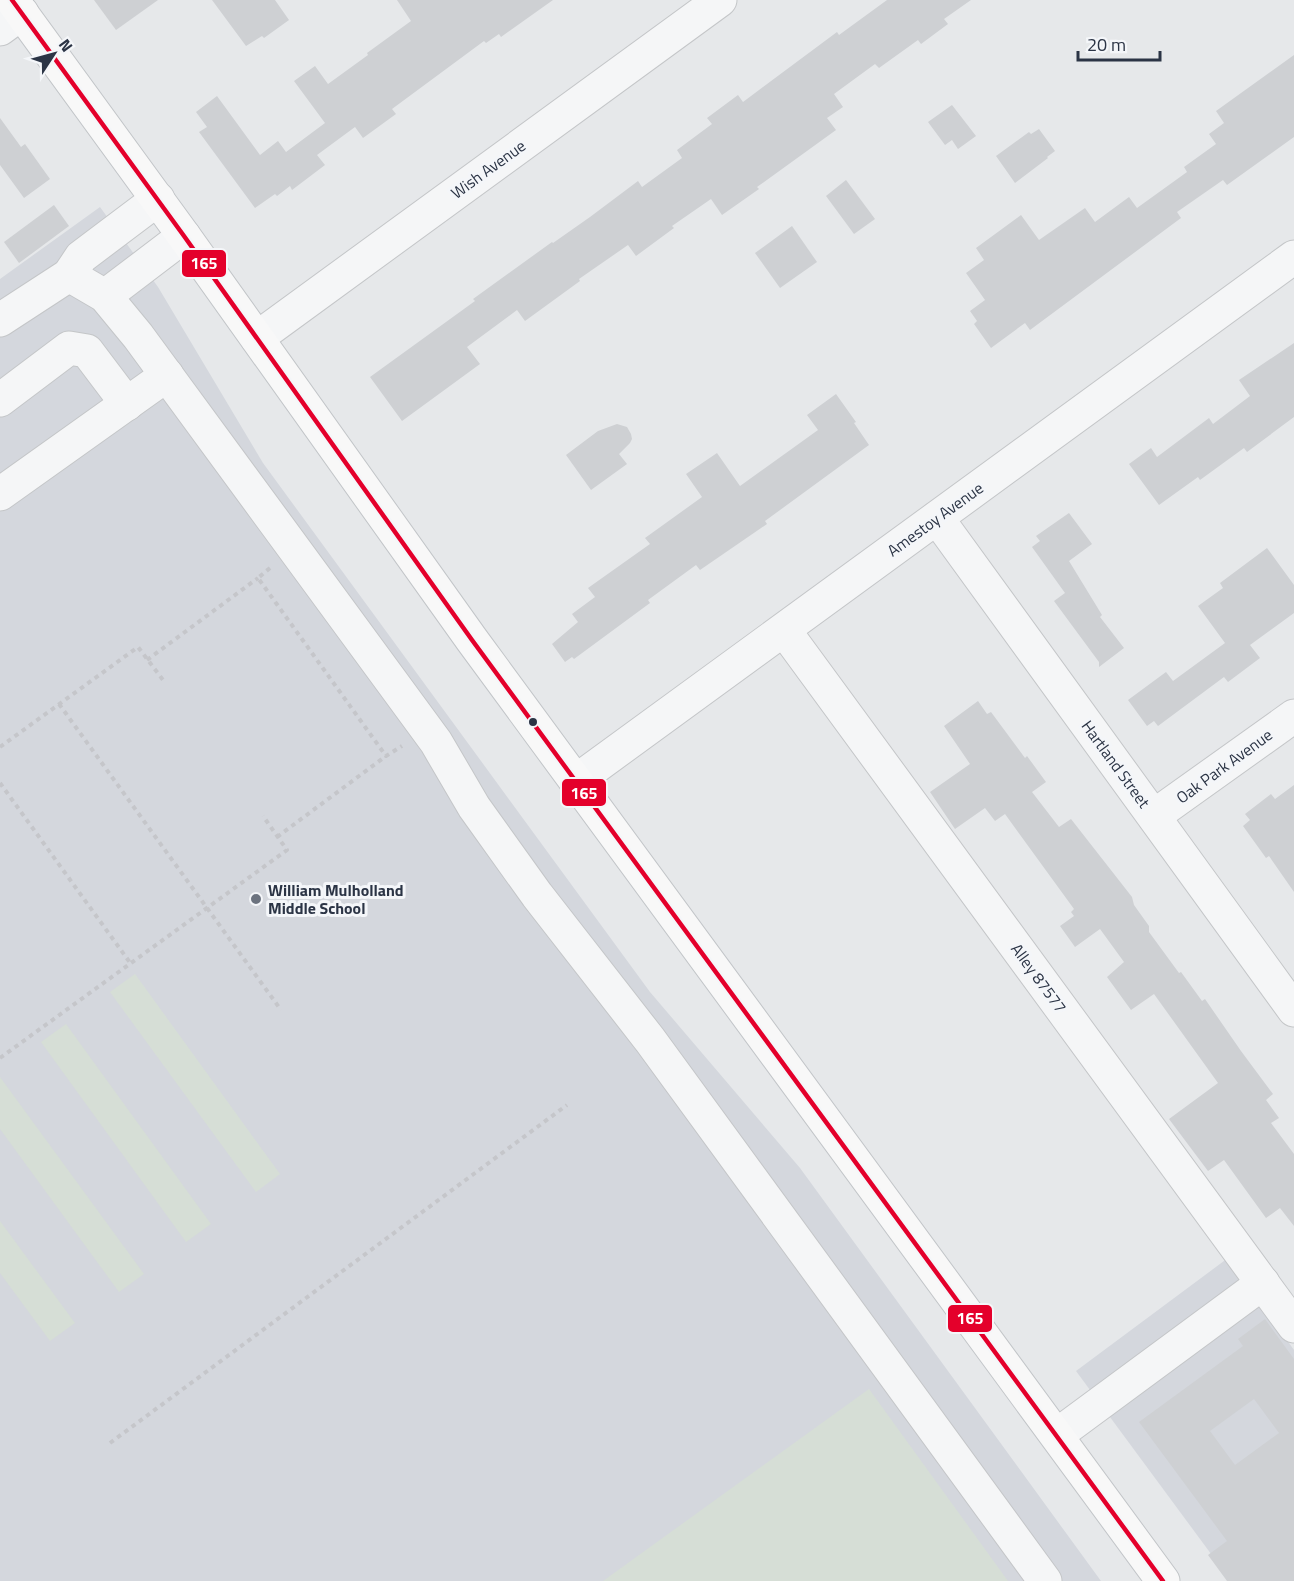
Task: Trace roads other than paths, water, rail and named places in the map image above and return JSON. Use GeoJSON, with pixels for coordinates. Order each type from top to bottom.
{"type":"FeatureCollection","features":[{"type":"Feature","properties":{"kind":"main road"},"geometry":{"type":"LineString","coordinates":[[11,14],[158,199],[465,630],[1163,1581]]}},
{"type":"Feature","properties":{"kind":"street","name":"Wish Avenue"},"geometry":{"type":"LineString","coordinates":[[257,338],[720,0]]}},
{"type":"Feature","properties":{"kind":"street"},"geometry":{"type":"LineString","coordinates":[[0,320],[69,275],[81,257],[158,199]]}},
{"type":"Feature","properties":{"kind":"street"},"geometry":{"type":"LineString","coordinates":[[105,296],[184,236]]}},
{"type":"Feature","properties":{"kind":"street","name":"Amestoy Avenue"},"geometry":{"type":"LineString","coordinates":[[576,781],[1294,257]]}},
{"type":"Feature","properties":{"kind":"street"},"geometry":{"type":"LineString","coordinates":[[69,275],[105,296],[138,336],[436,742],[470,800],[531,888],[650,1040],[1045,1581]]}},
{"type":"Feature","properties":{"kind":"street"},"geometry":{"type":"LineString","coordinates":[[0,400],[69,348],[87,351],[127,404]]}},
{"type":"Feature","properties":{"kind":"street"},"geometry":{"type":"LineString","coordinates":[[0,494],[167,375]]}},
{"type":"Feature","properties":{"kind":"street","name":"Hartland Street"},"geometry":{"type":"LineString","coordinates":[[937,518],[1294,1010]]}},
{"type":"Feature","properties":{"kind":"street","name":"Alley 87577"},"geometry":{"type":"LineString","coordinates":[[784,630],[1294,1326]]}},
{"type":"Feature","properties":{"kind":"street","name":"Oak Park Avenue"},"geometry":{"type":"LineString","coordinates":[[1154,816],[1294,716]]}},
{"type":"Feature","properties":{"kind":"street"},"geometry":{"type":"LineString","coordinates":[[1056,1435],[1263,1283]]}},
{"type":"Feature","properties":{"kind":"place","name":"William Mulholland Middle School"},"geometry":{"type":"Point","coordinates":[256,899]}}]}
